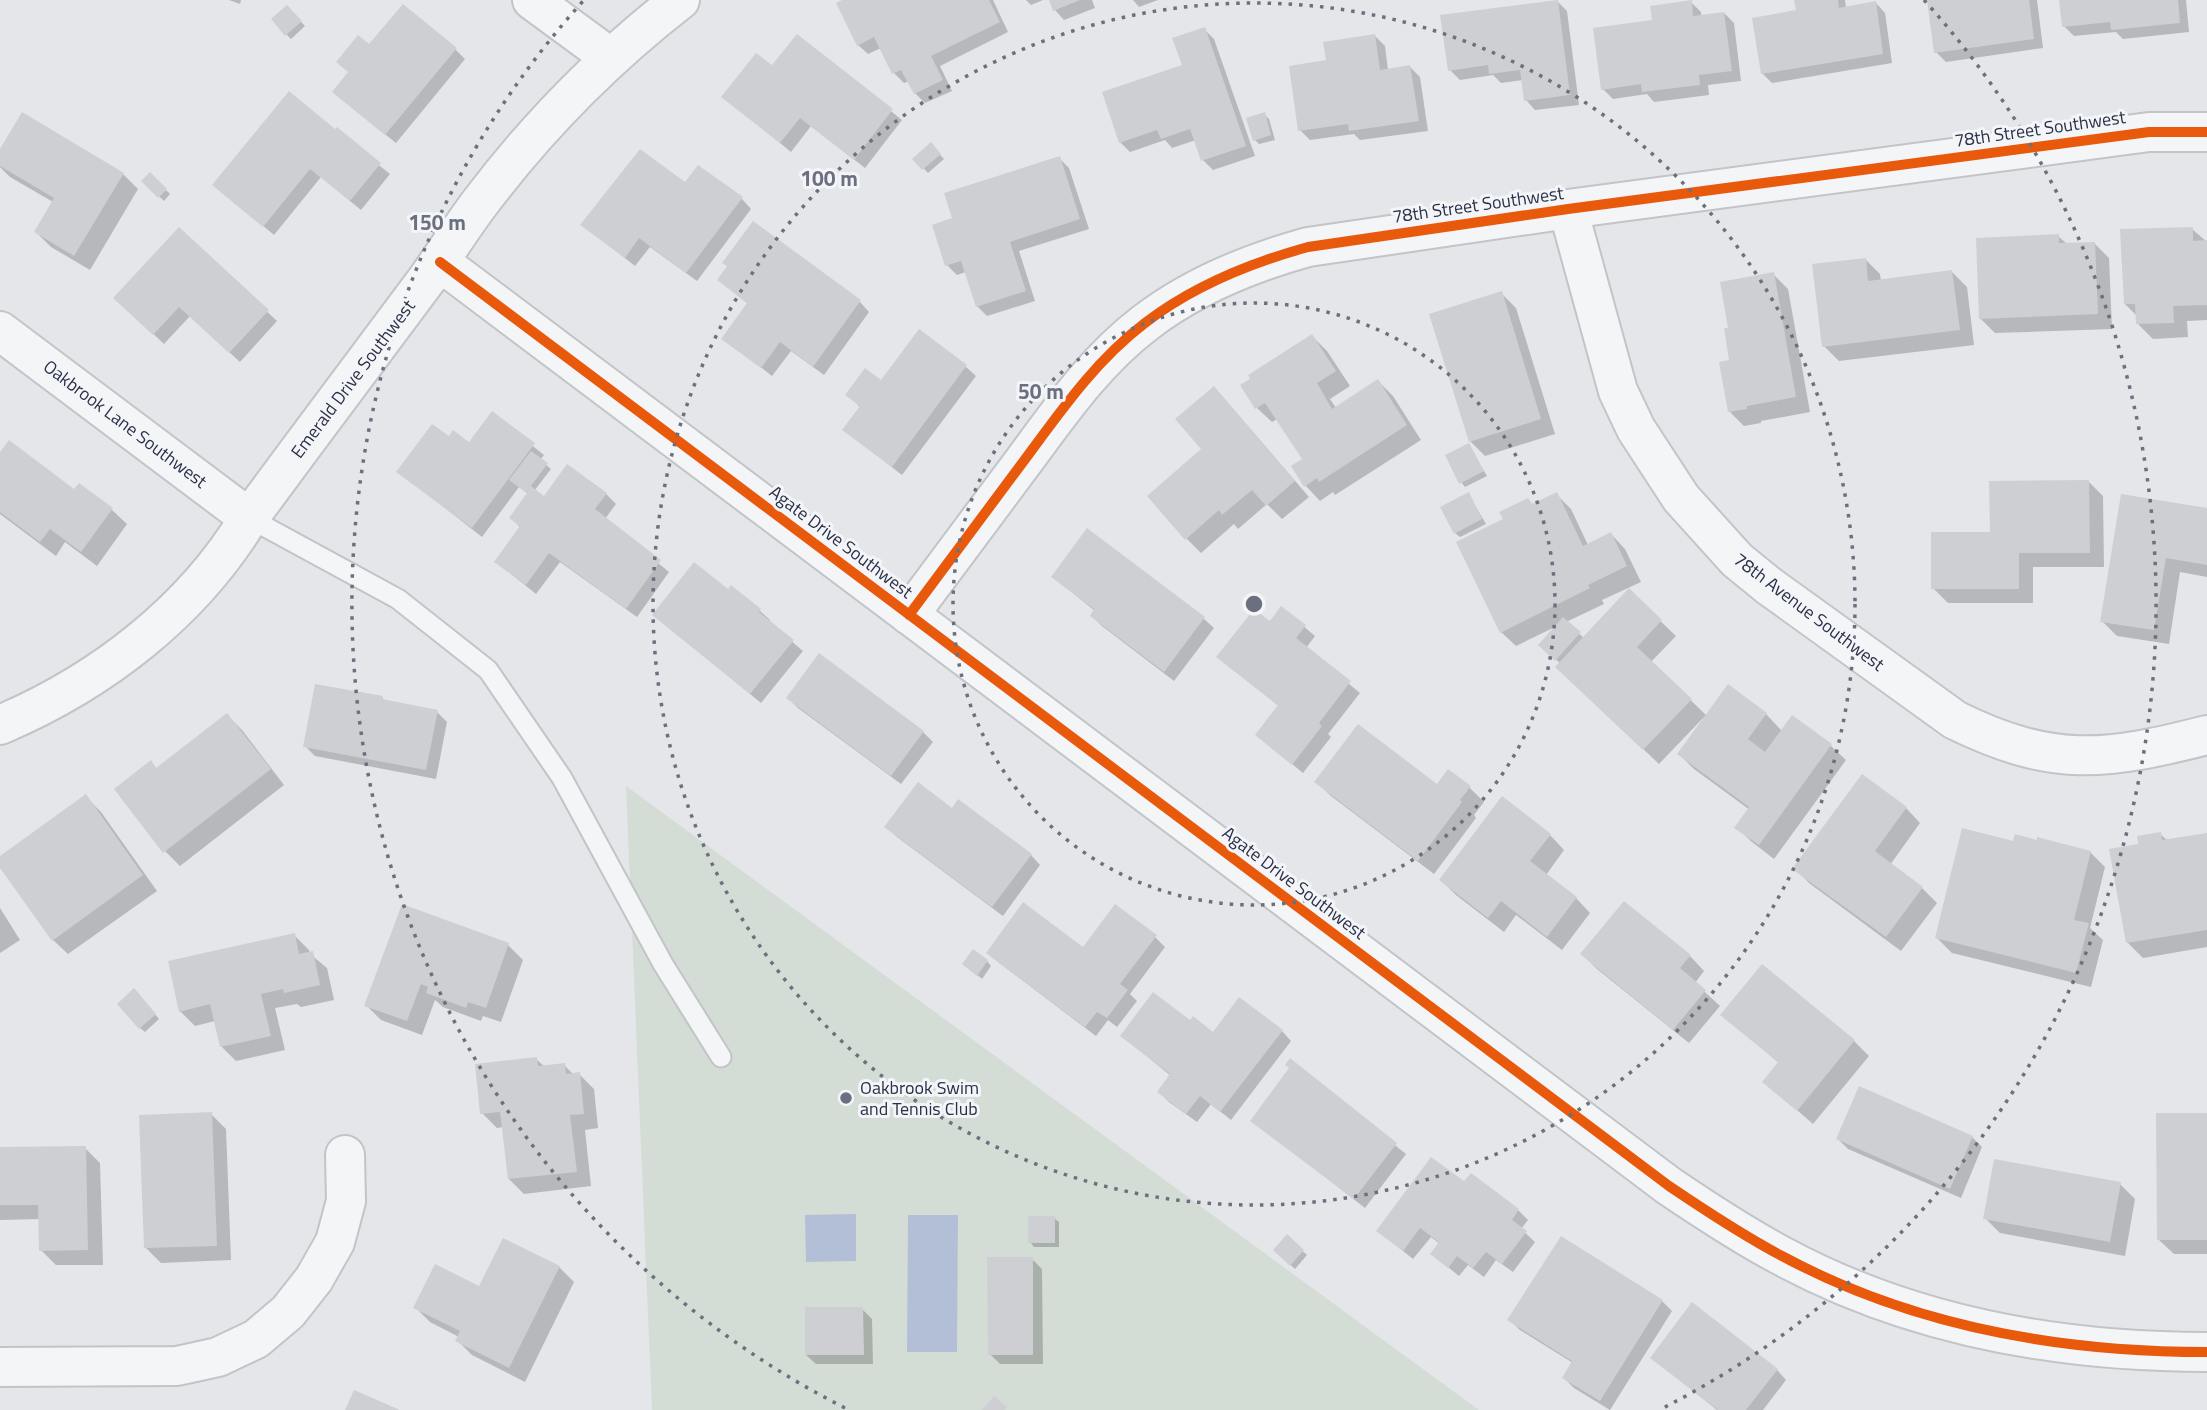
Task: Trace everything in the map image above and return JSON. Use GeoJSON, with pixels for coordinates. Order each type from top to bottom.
{"type":"FeatureCollection","features":[{"type":"Feature","properties":{"kind":"street"},"geometry":{"type":"LineString","coordinates":[[531,0],[611,58]]}},
{"type":"Feature","properties":{"kind":"street","name":"Emerald Drive Southwest"},"geometry":{"type":"LineString","coordinates":[[0,725],[62,695],[98,672],[147,636],[193,594],[232,545],[249,518],[440,262],[477,206],[518,154],[563,104],[611,58],[680,0]]}},
{"type":"Feature","properties":{"kind":"street","name":"78th Street Southwest"},"geometry":{"type":"LineString","coordinates":[[909,615],[1092,372],[1145,323],[1175,302],[1206,284],[1273,256],[1308,247],[1568,209],[2149,132],[2207,131]]}},
{"type":"Feature","properties":{"kind":"street","name":"78th Avenue Southwest"},"geometry":{"type":"LineString","coordinates":[[1568,209],[1618,391],[1636,429],[1681,498],[1707,530],[1737,560],[1955,720],[1990,737],[2026,749],[2066,756],[2109,756],[2152,749],[2207,735]]}},
{"type":"Feature","properties":{"kind":"street","name":"Agate Drive Southwest"},"geometry":{"type":"LineString","coordinates":[[440,262],[1669,1186],[1725,1224],[1783,1257],[1870,1294],[1972,1327],[2105,1349],[2207,1352]]}},
{"type":"Feature","properties":{"kind":"street","name":"Oakbrook Lane Southwest"},"geometry":{"type":"LineString","coordinates":[[0,331],[249,518]]}},
{"type":"Feature","properties":{"kind":"street"},"geometry":{"type":"LineString","coordinates":[[0,1367],[177,1366],[218,1357],[256,1339],[288,1312],[314,1279],[335,1242],[346,1201],[345,1155]]}},
{"type":"Feature","properties":{"kind":"lane"},"geometry":{"type":"LineString","coordinates":[[249,518],[398,599],[488,670],[562,778],[663,964],[721,1057]]}},
{"type":"Feature","properties":{"kind":"shaded area","name":"Oakbrook Swim and Tennis Club"},"geometry":{"type":"Polygon","coordinates":[[[626,786],[1479,1410],[652,1410],[626,786]]]}},
{"type":"Feature","properties":{"kind":"water"},"geometry":{"type":"Polygon","coordinates":[[[856,1214],[856,1261],[806,1262],[805,1215],[856,1214]]]}},
{"type":"Feature","properties":{"kind":"water"},"geometry":{"type":"Polygon","coordinates":[[[908,1215],[958,1215],[957,1352],[907,1352],[908,1215]]]}},
{"type":"Feature","properties":{"kind":"building"},"geometry":{"type":"Polygon","coordinates":[[[842,0],[989,0],[1000,22],[931,56],[943,80],[914,94],[901,70],[892,74],[874,37],[857,46],[836,3],[842,0]]]}},
{"type":"Feature","properties":{"kind":"building"},"geometry":{"type":"Polygon","coordinates":[[[1049,0],[1080,0],[1053,11],[1049,0]]]}},
{"type":"Feature","properties":{"kind":"building"},"geometry":{"type":"Polygon","coordinates":[[[1558,0],[1570,95],[1524,101],[1520,70],[1489,74],[1488,65],[1448,71],[1440,15],[1558,0]]]}},
{"type":"Feature","properties":{"kind":"building"},"geometry":{"type":"Polygon","coordinates":[[[1692,0],[1693,16],[1724,12],[1732,71],[1699,75],[1700,85],[1642,92],[1641,84],[1601,90],[1593,28],[1652,20],[1650,6],[1692,0]]]}},
{"type":"Feature","properties":{"kind":"building"},"geometry":{"type":"Polygon","coordinates":[[[1794,0],[1838,0],[1839,8],[1876,1],[1883,54],[1761,74],[1752,18],[1796,10],[1794,0]]]}},
{"type":"Feature","properties":{"kind":"building"},"geometry":{"type":"Polygon","coordinates":[[[1927,0],[2029,0],[2034,39],[1934,53],[1927,0]]]}},
{"type":"Feature","properties":{"kind":"building"},"geometry":{"type":"Polygon","coordinates":[[[2059,0],[2178,0],[2180,23],[2111,30],[2110,22],[2062,27],[2059,0]]]}},
{"type":"Feature","properties":{"kind":"building"},"geometry":{"type":"Polygon","coordinates":[[[403,4],[457,48],[385,135],[332,92],[348,72],[336,62],[358,35],[369,44],[403,4]]]}},
{"type":"Feature","properties":{"kind":"building"},"geometry":{"type":"Polygon","coordinates":[[[287,5],[302,21],[285,36],[271,19],[287,5]]]}},
{"type":"Feature","properties":{"kind":"building"},"geometry":{"type":"Polygon","coordinates":[[[1205,27],[1246,146],[1201,161],[1190,129],[1161,139],[1157,130],[1119,143],[1102,92],[1182,65],[1172,38],[1205,27]]]}},
{"type":"Feature","properties":{"kind":"building"},"geometry":{"type":"Polygon","coordinates":[[[797,34],[893,109],[854,160],[800,118],[780,143],[721,97],[756,53],[772,65],[797,34]]]}},
{"type":"Feature","properties":{"kind":"building"},"geometry":{"type":"Polygon","coordinates":[[[1375,34],[1380,70],[1410,65],[1419,121],[1349,131],[1348,124],[1298,131],[1289,66],[1326,60],[1323,42],[1375,34]]]}},
{"type":"Feature","properties":{"kind":"building"},"geometry":{"type":"Polygon","coordinates":[[[289,91],[381,163],[350,201],[310,169],[263,227],[212,185],[289,91]]]}},
{"type":"Feature","properties":{"kind":"building"},"geometry":{"type":"Polygon","coordinates":[[[22,112],[124,173],[74,256],[34,232],[54,198],[0,166],[0,149],[22,112]]]}},
{"type":"Feature","properties":{"kind":"building"},"geometry":{"type":"Polygon","coordinates":[[[1265,112],[1271,135],[1253,141],[1246,118],[1265,112]]]}},
{"type":"Feature","properties":{"kind":"building"},"geometry":{"type":"Polygon","coordinates":[[[931,142],[941,154],[922,170],[912,159],[931,142]]]}},
{"type":"Feature","properties":{"kind":"building"},"geometry":{"type":"Polygon","coordinates":[[[640,149],[685,182],[698,165],[743,197],[686,273],[639,238],[625,258],[580,225],[640,149]]]}},
{"type":"Feature","properties":{"kind":"building"},"geometry":{"type":"Polygon","coordinates":[[[1060,156],[1080,219],[1010,242],[1026,291],[976,307],[961,261],[945,266],[932,225],[952,218],[944,193],[1060,156]]]}},
{"type":"Feature","properties":{"kind":"building"},"geometry":{"type":"Polygon","coordinates":[[[150,172],[167,189],[158,198],[141,181],[150,172]]]}},
{"type":"Feature","properties":{"kind":"building"},"geometry":{"type":"Polygon","coordinates":[[[753,221],[861,300],[813,367],[780,342],[761,368],[721,339],[747,303],[717,280],[727,266],[722,263],[753,221]]]}},
{"type":"Feature","properties":{"kind":"building"},"geometry":{"type":"Polygon","coordinates":[[[179,227],[269,310],[229,353],[179,307],[153,335],[113,298],[179,227]]]}},
{"type":"Feature","properties":{"kind":"building"},"geometry":{"type":"Polygon","coordinates":[[[2193,227],[2193,241],[2207,240],[2207,305],[2173,306],[2174,323],[2136,324],[2135,304],[2124,304],[2120,229],[2193,227]]]}},
{"type":"Feature","properties":{"kind":"building"},"geometry":{"type":"Polygon","coordinates":[[[2059,234],[2059,243],[2095,242],[2098,314],[1979,319],[1976,238],[2059,234]]]}},
{"type":"Feature","properties":{"kind":"building"},"geometry":{"type":"Polygon","coordinates":[[[1866,258],[1868,281],[1952,270],[1960,330],[1822,347],[1812,264],[1866,258]]]}},
{"type":"Feature","properties":{"kind":"building"},"geometry":{"type":"Polygon","coordinates":[[[1774,272],[1796,397],[1728,412],[1719,362],[1729,360],[1724,328],[1728,328],[1720,282],[1774,272]]]}},
{"type":"Feature","properties":{"kind":"building"},"geometry":{"type":"Polygon","coordinates":[[[1502,291],[1541,419],[1469,442],[1429,314],[1502,291]]]}},
{"type":"Feature","properties":{"kind":"building"},"geometry":{"type":"Polygon","coordinates":[[[919,329],[967,365],[892,467],[842,430],[860,406],[845,395],[865,368],[881,380],[919,329]]]}},
{"type":"Feature","properties":{"kind":"building"},"geometry":{"type":"Polygon","coordinates":[[[1312,334],[1336,371],[1317,383],[1332,409],[1378,379],[1407,425],[1319,482],[1317,478],[1304,487],[1291,466],[1302,459],[1265,403],[1255,409],[1240,385],[1250,379],[1248,375],[1312,334]]]}},
{"type":"Feature","properties":{"kind":"building"},"geometry":{"type":"Polygon","coordinates":[[[1214,386],[1295,481],[1266,506],[1252,490],[1222,515],[1219,510],[1185,540],[1147,496],[1201,449],[1175,419],[1214,386]]]}},
{"type":"Feature","properties":{"kind":"building"},"geometry":{"type":"Polygon","coordinates":[[[492,411],[535,443],[472,528],[396,472],[432,424],[449,436],[453,430],[469,442],[492,411]]]}},
{"type":"Feature","properties":{"kind":"building"},"geometry":{"type":"Polygon","coordinates":[[[9,440],[74,489],[79,483],[113,508],[81,552],[50,529],[40,542],[0,512],[0,452],[9,440]]]}},
{"type":"Feature","properties":{"kind":"building"},"geometry":{"type":"Polygon","coordinates":[[[1469,443],[1484,471],[1459,484],[1445,455],[1469,443]]]}},
{"type":"Feature","properties":{"kind":"building"},"geometry":{"type":"Polygon","coordinates":[[[531,451],[548,463],[531,486],[544,496],[567,464],[607,493],[595,509],[661,560],[626,609],[549,553],[526,585],[494,562],[520,526],[509,518],[527,493],[509,480],[531,451]]]}},
{"type":"Feature","properties":{"kind":"building"},"geometry":{"type":"Polygon","coordinates":[[[2089,480],[2090,553],[2019,553],[2019,589],[1931,589],[1931,532],[1990,532],[1989,481],[2089,480]]]}},
{"type":"Feature","properties":{"kind":"building"},"geometry":{"type":"Polygon","coordinates":[[[1469,492],[1482,519],[1454,534],[1440,507],[1469,492]]]}},
{"type":"Feature","properties":{"kind":"building"},"geometry":{"type":"Polygon","coordinates":[[[1557,492],[1583,546],[1611,532],[1627,566],[1588,585],[1590,588],[1500,633],[1456,542],[1503,519],[1499,512],[1528,498],[1532,504],[1557,492]]]}},
{"type":"Feature","properties":{"kind":"building"},"geometry":{"type":"Polygon","coordinates":[[[2121,494],[2207,508],[2207,565],[2166,558],[2154,630],[2100,622],[2121,494]]]}},
{"type":"Feature","properties":{"kind":"building"},"geometry":{"type":"Polygon","coordinates":[[[1087,528],[1205,617],[1164,672],[1090,616],[1094,609],[1051,577],[1087,528]]]}},
{"type":"Feature","properties":{"kind":"building"},"geometry":{"type":"Polygon","coordinates":[[[694,562],[728,589],[731,585],[794,640],[750,694],[652,615],[694,562]]]}},
{"type":"Feature","properties":{"kind":"building"},"geometry":{"type":"Polygon","coordinates":[[[1629,588],[1662,620],[1637,647],[1692,699],[1643,750],[1555,667],[1629,588]]]}},
{"type":"Feature","properties":{"kind":"building"},"geometry":{"type":"Polygon","coordinates":[[[1281,606],[1306,625],[1296,638],[1351,681],[1319,723],[1322,726],[1292,765],[1255,735],[1278,705],[1216,657],[1254,609],[1270,621],[1281,606]]]}},
{"type":"Feature","properties":{"kind":"building"},"geometry":{"type":"Polygon","coordinates":[[[1563,617],[1581,632],[1555,661],[1538,645],[1563,617]]]}},
{"type":"Feature","properties":{"kind":"building"},"geometry":{"type":"Polygon","coordinates":[[[819,653],[924,731],[891,776],[786,698],[819,653]]]}},
{"type":"Feature","properties":{"kind":"building"},"geometry":{"type":"Polygon","coordinates":[[[315,684],[383,696],[382,699],[438,710],[426,770],[303,747],[315,684]]]}},
{"type":"Feature","properties":{"kind":"building"},"geometry":{"type":"Polygon","coordinates":[[[1728,684],[1767,713],[1748,739],[1765,752],[1792,715],[1832,744],[1759,845],[1734,828],[1749,807],[1677,754],[1728,684]]]}},
{"type":"Feature","properties":{"kind":"building"},"geometry":{"type":"Polygon","coordinates":[[[227,713],[271,769],[163,853],[114,789],[151,760],[156,768],[227,713]]]}},
{"type":"Feature","properties":{"kind":"building"},"geometry":{"type":"Polygon","coordinates":[[[1358,724],[1437,784],[1448,769],[1471,786],[1418,861],[1314,782],[1358,724]]]}},
{"type":"Feature","properties":{"kind":"building"},"geometry":{"type":"Polygon","coordinates":[[[1862,774],[1907,807],[1875,851],[1923,887],[1886,937],[1792,869],[1862,774]]]}},
{"type":"Feature","properties":{"kind":"building"},"geometry":{"type":"Polygon","coordinates":[[[918,782],[952,808],[958,799],[1032,854],[992,907],[884,827],[918,782]]]}},
{"type":"Feature","properties":{"kind":"building"},"geometry":{"type":"Polygon","coordinates":[[[86,794],[143,875],[52,941],[0,868],[0,856],[86,794]]]}},
{"type":"Feature","properties":{"kind":"building"},"geometry":{"type":"Polygon","coordinates":[[[1502,796],[1551,834],[1530,861],[1577,897],[1547,937],[1501,901],[1488,918],[1439,880],[1502,796]]]}},
{"type":"Feature","properties":{"kind":"building"},"geometry":{"type":"Polygon","coordinates":[[[1962,828],[2013,841],[2015,834],[2037,840],[2037,837],[2091,851],[2074,920],[2089,923],[2076,973],[1935,938],[1962,828]]]}},
{"type":"Feature","properties":{"kind":"building"},"geometry":{"type":"Polygon","coordinates":[[[2161,832],[2162,840],[2207,833],[2207,930],[2126,943],[2109,849],[2138,844],[2137,836],[2161,832]]]}},
{"type":"Feature","properties":{"kind":"building"},"geometry":{"type":"Polygon","coordinates":[[[1624,901],[1691,955],[1680,968],[1706,990],[1673,1030],[1580,954],[1624,901]]]}},
{"type":"Feature","properties":{"kind":"building"},"geometry":{"type":"Polygon","coordinates":[[[1023,902],[1083,947],[1115,904],[1157,935],[1120,984],[1128,990],[1107,1018],[1097,1012],[1085,1027],[986,953],[1023,902]]]}},
{"type":"Feature","properties":{"kind":"building"},"geometry":{"type":"Polygon","coordinates":[[[402,904],[509,943],[486,1008],[468,1002],[466,1008],[426,993],[428,987],[421,984],[407,1021],[364,1006],[402,904]]]}},
{"type":"Feature","properties":{"kind":"building"},"geometry":{"type":"Polygon","coordinates":[[[295,933],[299,954],[313,951],[320,985],[284,993],[283,989],[261,994],[271,1036],[220,1047],[210,1004],[179,1012],[168,961],[295,933]]]}},
{"type":"Feature","properties":{"kind":"building"},"geometry":{"type":"Polygon","coordinates":[[[973,949],[988,960],[977,976],[962,964],[973,949]]]}},
{"type":"Feature","properties":{"kind":"building"},"geometry":{"type":"Polygon","coordinates":[[[1762,964],[1855,1040],[1797,1111],[1762,1082],[1778,1062],[1720,1015],[1762,964]]]}},
{"type":"Feature","properties":{"kind":"building"},"geometry":{"type":"Polygon","coordinates":[[[134,988],[156,1014],[139,1029],[117,1004],[134,988]]]}},
{"type":"Feature","properties":{"kind":"building"},"geometry":{"type":"Polygon","coordinates":[[[1153,992],[1190,1020],[1193,1016],[1213,1032],[1239,997],[1283,1030],[1220,1112],[1200,1096],[1186,1114],[1157,1092],[1170,1074],[1120,1036],[1153,992]]]}},
{"type":"Feature","properties":{"kind":"building"},"geometry":{"type":"Polygon","coordinates":[[[537,1057],[538,1066],[565,1063],[566,1074],[580,1072],[584,1114],[570,1115],[577,1172],[508,1179],[500,1112],[480,1114],[475,1064],[537,1057]]]}},
{"type":"Feature","properties":{"kind":"building"},"geometry":{"type":"Polygon","coordinates":[[[1290,1058],[1397,1143],[1354,1199],[1250,1121],[1289,1068],[1285,1065],[1290,1058]]]}},
{"type":"Feature","properties":{"kind":"building"},"geometry":{"type":"Polygon","coordinates":[[[1859,1086],[1973,1136],[1950,1189],[1836,1139],[1859,1086]]]}},
{"type":"Feature","properties":{"kind":"building"},"geometry":{"type":"Polygon","coordinates":[[[212,1112],[217,1246],[144,1248],[139,1115],[212,1112]]]}},
{"type":"Feature","properties":{"kind":"building"},"geometry":{"type":"Polygon","coordinates":[[[2156,1113],[2207,1113],[2207,1240],[2157,1240],[2156,1113]]]}},
{"type":"Feature","properties":{"kind":"building"},"geometry":{"type":"Polygon","coordinates":[[[86,1146],[88,1250],[39,1251],[38,1205],[0,1205],[0,1147],[86,1146]]]}},
{"type":"Feature","properties":{"kind":"building"},"geometry":{"type":"Polygon","coordinates":[[[1431,1157],[1464,1181],[1471,1173],[1519,1209],[1512,1220],[1527,1231],[1502,1264],[1486,1252],[1473,1268],[1457,1256],[1448,1268],[1430,1254],[1439,1242],[1420,1228],[1403,1251],[1376,1231],[1431,1157]]]}},
{"type":"Feature","properties":{"kind":"building"},"geometry":{"type":"Polygon","coordinates":[[[1994,1159],[2121,1182],[2110,1242],[1983,1219],[1994,1159]]]}},
{"type":"Feature","properties":{"kind":"building"},"geometry":{"type":"Polygon","coordinates":[[[1028,1216],[1055,1216],[1055,1243],[1028,1243],[1028,1216]]]}},
{"type":"Feature","properties":{"kind":"building"},"geometry":{"type":"Polygon","coordinates":[[[1287,1234],[1304,1250],[1290,1266],[1273,1250],[1287,1234]]]}},
{"type":"Feature","properties":{"kind":"building"},"geometry":{"type":"Polygon","coordinates":[[[1561,1236],[1663,1300],[1600,1401],[1562,1378],[1572,1361],[1507,1320],[1561,1236]]]}},
{"type":"Feature","properties":{"kind":"building"},"geometry":{"type":"Polygon","coordinates":[[[503,1238],[560,1266],[509,1368],[455,1341],[460,1331],[413,1308],[435,1264],[479,1286],[503,1238]]]}},
{"type":"Feature","properties":{"kind":"building"},"geometry":{"type":"Polygon","coordinates":[[[987,1257],[1033,1257],[1033,1355],[988,1355],[987,1257]]]}},
{"type":"Feature","properties":{"kind":"building"},"geometry":{"type":"Polygon","coordinates":[[[1692,1302],[1778,1369],[1746,1410],[1718,1410],[1650,1358],[1692,1302]]]}},
{"type":"Feature","properties":{"kind":"building"},"geometry":{"type":"Polygon","coordinates":[[[805,1307],[863,1307],[864,1355],[805,1355],[805,1307]]]}},
{"type":"Feature","properties":{"kind":"building"},"geometry":{"type":"Polygon","coordinates":[[[354,1390],[400,1410],[345,1410],[354,1390]]]}},
{"type":"Feature","properties":{"kind":"building"},"geometry":{"type":"Polygon","coordinates":[[[994,1396],[1007,1407],[1005,1410],[982,1410],[994,1396]]]}},
{"type":"Feature","properties":{"kind":"cycle path"},"geometry":{"type":"LineString","coordinates":[[909,615],[1065,406],[1110,354],[1163,310],[1202,287],[1265,260],[1308,247],[1568,209],[2149,132],[2207,132]]}},
{"type":"Feature","properties":{"kind":"cycle path"},"geometry":{"type":"LineString","coordinates":[[440,262],[1669,1186],[1738,1231],[1832,1280],[1883,1301],[1935,1317],[1989,1330],[2097,1347],[2207,1352]]}},
{"type":"Feature","properties":{"kind":"place","name":"Oakbrook Swim and Tennis Club"},"geometry":{"type":"Point","coordinates":[846,1098]}}]}
